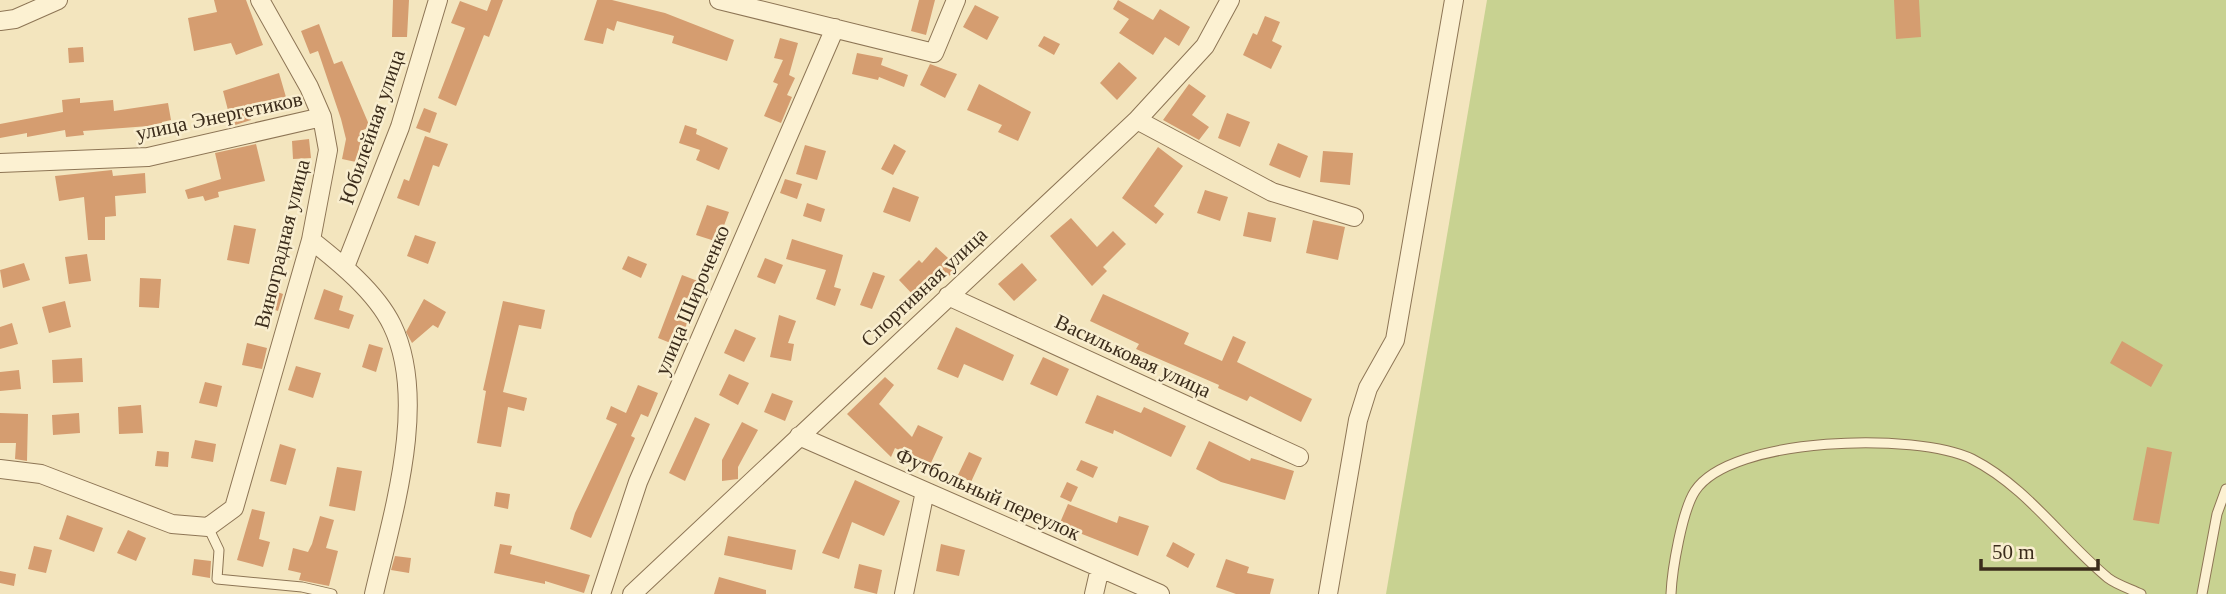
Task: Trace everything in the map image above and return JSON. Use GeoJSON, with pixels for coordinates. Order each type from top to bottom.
{"type":"FeatureCollection","features":[{"type":"Feature","properties":{"kind":"street"},"geometry":{"type":"LineString","coordinates":[[0,22],[15,19],[58,0]]}},
{"type":"Feature","properties":{"kind":"street","name":"Виноградная улица"},"geometry":{"type":"LineString","coordinates":[[208,527],[234,508],[311,240],[328,150],[322,117],[309,87],[260,0]]}},
{"type":"Feature","properties":{"kind":"street","name":"Юбилейная улица"},"geometry":{"type":"LineString","coordinates":[[345,267],[400,127],[438,0]]}},
{"type":"Feature","properties":{"kind":"street"},"geometry":{"type":"LineString","coordinates":[[719,0],[770,7],[835,28],[934,53],[956,0]]}},
{"type":"Feature","properties":{"kind":"street","name":"Спортивная улица"},"geometry":{"type":"LineString","coordinates":[[632,594],[1138,120],[1205,46],[1230,0]]}},
{"type":"Feature","properties":{"kind":"street"},"geometry":{"type":"LineString","coordinates":[[1328,594],[1358,420],[1368,388],[1395,340],[1454,0]]}},
{"type":"Feature","properties":{"kind":"street","name":"улица Широченко"},"geometry":{"type":"LineString","coordinates":[[601,594],[638,482],[835,28]]}},
{"type":"Feature","properties":{"kind":"street","name":"улица Энергетиков"},"geometry":{"type":"LineString","coordinates":[[0,163],[148,157],[322,117]]}},
{"type":"Feature","properties":{"kind":"street"},"geometry":{"type":"LineString","coordinates":[[1138,120],[1272,192],[1354,217]]}},
{"type":"Feature","properties":{"kind":"street"},"geometry":{"type":"LineString","coordinates":[[311,240],[345,267],[392,325],[408,383],[404,459],[374,594]]}},
{"type":"Feature","properties":{"kind":"street","name":"Васильковая улица"},"geometry":{"type":"LineString","coordinates":[[948,296],[1299,457]]}},
{"type":"Feature","properties":{"kind":"street","name":"Футбольный переулок"},"geometry":{"type":"LineString","coordinates":[[799,436],[1160,594]]}},
{"type":"Feature","properties":{"kind":"street"},"geometry":{"type":"LineString","coordinates":[[0,469],[41,474],[173,524],[208,527]]}},
{"type":"Feature","properties":{"kind":"street"},"geometry":{"type":"LineString","coordinates":[[904,594],[925,491]]}},
{"type":"Feature","properties":{"kind":"street"},"geometry":{"type":"LineString","coordinates":[[1094,594],[1100,568]]}},
{"type":"Feature","properties":{"kind":"lane"},"geometry":{"type":"LineString","coordinates":[[1671,594],[1672,567],[1695,492],[1721,467],[1756,454],[1877,440],[1944,450],[1972,459],[2024,496],[2109,579],[2141,594]]}},
{"type":"Feature","properties":{"kind":"lane"},"geometry":{"type":"LineString","coordinates":[[2202,594],[2217,514],[2226,489]]}},
{"type":"Feature","properties":{"kind":"lane"},"geometry":{"type":"LineString","coordinates":[[208,527],[219,550],[217,579],[302,587],[332,594]]}},
{"type":"Feature","properties":{"kind":"green space"},"geometry":{"type":"Polygon","coordinates":[[[1487,0],[2226,0],[2226,594],[1386,594],[1487,0]]]}},
{"type":"Feature","properties":{"kind":"building"},"geometry":{"type":"Polygon","coordinates":[[[214,0],[246,0],[263,45],[236,55],[231,43],[194,51],[188,18],[217,12],[214,0]]]}},
{"type":"Feature","properties":{"kind":"building"},"geometry":{"type":"Polygon","coordinates":[[[393,0],[409,0],[407,37],[392,37],[393,0]]]}},
{"type":"Feature","properties":{"kind":"building"},"geometry":{"type":"Polygon","coordinates":[[[491,0],[503,0],[489,37],[484,35],[456,106],[438,98],[465,28],[451,23],[460,1],[487,11],[491,0]]]}},
{"type":"Feature","properties":{"kind":"building"},"geometry":{"type":"Polygon","coordinates":[[[597,0],[612,0],[665,13],[734,40],[727,61],[672,43],[674,36],[617,21],[614,31],[607,28],[603,44],[584,40],[597,0]]]}},
{"type":"Feature","properties":{"kind":"building"},"geometry":{"type":"Polygon","coordinates":[[[919,0],[935,0],[926,35],[911,31],[919,0]]]}},
{"type":"Feature","properties":{"kind":"building"},"geometry":{"type":"Polygon","coordinates":[[[1118,0],[1153,20],[1160,9],[1190,27],[1179,46],[1165,37],[1153,55],[1119,33],[1129,19],[1113,9],[1118,0]]]}},
{"type":"Feature","properties":{"kind":"building"},"geometry":{"type":"Polygon","coordinates":[[[1894,0],[1919,0],[1921,37],[1896,39],[1894,0]]]}},
{"type":"Feature","properties":{"kind":"building"},"geometry":{"type":"Polygon","coordinates":[[[975,5],[999,17],[987,40],[963,27],[975,5]]]}},
{"type":"Feature","properties":{"kind":"building"},"geometry":{"type":"Polygon","coordinates":[[[1265,16],[1280,22],[1272,41],[1282,46],[1271,69],[1243,55],[1253,33],[1257,35],[1265,16]]]}},
{"type":"Feature","properties":{"kind":"building"},"geometry":{"type":"Polygon","coordinates":[[[319,24],[334,64],[342,61],[370,127],[363,130],[356,162],[342,159],[346,139],[341,119],[318,51],[310,54],[301,31],[319,24]]]}},
{"type":"Feature","properties":{"kind":"building"},"geometry":{"type":"Polygon","coordinates":[[[1044,36],[1060,44],[1054,55],[1038,46],[1044,36]]]}},
{"type":"Feature","properties":{"kind":"building"},"geometry":{"type":"Polygon","coordinates":[[[780,38],[798,43],[789,75],[795,78],[787,95],[792,97],[781,123],[764,116],[778,84],[773,82],[783,60],[774,58],[780,38]]]}},
{"type":"Feature","properties":{"kind":"building"},"geometry":{"type":"Polygon","coordinates":[[[83,47],[84,62],[69,63],[68,48],[83,47]]]}},
{"type":"Feature","properties":{"kind":"building"},"geometry":{"type":"Polygon","coordinates":[[[857,53],[883,58],[881,65],[908,75],[904,87],[879,77],[878,80],[852,74],[857,53]]]}},
{"type":"Feature","properties":{"kind":"building"},"geometry":{"type":"Polygon","coordinates":[[[1119,62],[1137,78],[1117,100],[1100,83],[1119,62]]]}},
{"type":"Feature","properties":{"kind":"building"},"geometry":{"type":"Polygon","coordinates":[[[930,64],[957,74],[945,98],[920,85],[930,64]]]}},
{"type":"Feature","properties":{"kind":"building"},"geometry":{"type":"Polygon","coordinates":[[[279,73],[288,104],[249,115],[251,120],[229,127],[225,115],[229,114],[223,91],[279,73]]]}},
{"type":"Feature","properties":{"kind":"building"},"geometry":{"type":"Polygon","coordinates":[[[979,84],[1031,112],[1018,141],[998,132],[1002,125],[967,110],[979,84]]]}},
{"type":"Feature","properties":{"kind":"building"},"geometry":{"type":"Polygon","coordinates":[[[1189,84],[1206,96],[1192,115],[1209,127],[1199,140],[1163,120],[1189,84]]]}},
{"type":"Feature","properties":{"kind":"building"},"geometry":{"type":"Polygon","coordinates":[[[80,98],[80,103],[113,100],[114,111],[168,103],[171,120],[162,122],[162,125],[83,131],[84,135],[66,137],[65,130],[27,137],[27,133],[0,138],[0,124],[63,112],[62,100],[80,98]]]}},
{"type":"Feature","properties":{"kind":"building"},"geometry":{"type":"Polygon","coordinates":[[[424,108],[437,113],[430,133],[416,128],[424,108]]]}},
{"type":"Feature","properties":{"kind":"building"},"geometry":{"type":"Polygon","coordinates":[[[1227,113],[1250,122],[1240,147],[1218,138],[1227,113]]]}},
{"type":"Feature","properties":{"kind":"building"},"geometry":{"type":"Polygon","coordinates":[[[685,125],[697,129],[696,134],[728,148],[719,170],[696,160],[700,150],[679,143],[685,125]]]}},
{"type":"Feature","properties":{"kind":"building"},"geometry":{"type":"Polygon","coordinates":[[[425,136],[448,144],[439,167],[433,165],[419,206],[397,198],[404,179],[409,181],[425,136]]]}},
{"type":"Feature","properties":{"kind":"building"},"geometry":{"type":"Polygon","coordinates":[[[309,139],[311,158],[293,159],[292,141],[309,139]]]}},
{"type":"Feature","properties":{"kind":"building"},"geometry":{"type":"Polygon","coordinates":[[[1278,143],[1308,156],[1300,178],[1269,165],[1278,143]]]}},
{"type":"Feature","properties":{"kind":"building"},"geometry":{"type":"Polygon","coordinates":[[[256,144],[265,181],[218,192],[219,197],[205,201],[203,196],[188,199],[185,190],[221,179],[215,153],[256,144]]]}},
{"type":"Feature","properties":{"kind":"building"},"geometry":{"type":"Polygon","coordinates":[[[894,144],[906,151],[893,175],[881,169],[894,144]]]}},
{"type":"Feature","properties":{"kind":"building"},"geometry":{"type":"Polygon","coordinates":[[[805,145],[826,151],[817,180],[796,174],[805,145]]]}},
{"type":"Feature","properties":{"kind":"building"},"geometry":{"type":"Polygon","coordinates":[[[1158,147],[1183,166],[1154,206],[1164,214],[1156,224],[1122,198],[1158,147]]]}},
{"type":"Feature","properties":{"kind":"building"},"geometry":{"type":"Polygon","coordinates":[[[1323,151],[1353,153],[1350,185],[1320,182],[1323,151]]]}},
{"type":"Feature","properties":{"kind":"building"},"geometry":{"type":"Polygon","coordinates":[[[112,170],[113,176],[145,173],[146,193],[115,196],[116,216],[105,217],[105,240],[88,240],[84,197],[59,201],[55,176],[112,170]]]}},
{"type":"Feature","properties":{"kind":"building"},"geometry":{"type":"Polygon","coordinates":[[[785,179],[802,184],[797,199],[780,193],[785,179]]]}},
{"type":"Feature","properties":{"kind":"building"},"geometry":{"type":"Polygon","coordinates":[[[893,187],[919,197],[910,222],[883,212],[893,187]]]}},
{"type":"Feature","properties":{"kind":"building"},"geometry":{"type":"Polygon","coordinates":[[[1205,190],[1228,197],[1220,221],[1197,213],[1205,190]]]}},
{"type":"Feature","properties":{"kind":"building"},"geometry":{"type":"Polygon","coordinates":[[[807,203],[825,209],[821,222],[803,216],[807,203]]]}},
{"type":"Feature","properties":{"kind":"building"},"geometry":{"type":"Polygon","coordinates":[[[707,205],[729,212],[718,242],[696,235],[707,205]]]}},
{"type":"Feature","properties":{"kind":"building"},"geometry":{"type":"Polygon","coordinates":[[[1248,212],[1276,218],[1271,242],[1243,236],[1248,212]]]}},
{"type":"Feature","properties":{"kind":"building"},"geometry":{"type":"Polygon","coordinates":[[[1071,218],[1097,247],[1113,231],[1126,244],[1103,267],[1107,271],[1092,286],[1050,236],[1071,218]]]}},
{"type":"Feature","properties":{"kind":"building"},"geometry":{"type":"Polygon","coordinates":[[[1313,220],[1345,227],[1338,260],[1306,253],[1313,220]]]}},
{"type":"Feature","properties":{"kind":"building"},"geometry":{"type":"Polygon","coordinates":[[[234,225],[256,229],[249,264],[227,260],[234,225]]]}},
{"type":"Feature","properties":{"kind":"building"},"geometry":{"type":"Polygon","coordinates":[[[415,235],[436,242],[428,264],[407,256],[415,235]]]}},
{"type":"Feature","properties":{"kind":"building"},"geometry":{"type":"Polygon","coordinates":[[[792,239],[843,255],[834,287],[841,289],[835,306],[816,299],[826,270],[786,259],[792,239]]]}},
{"type":"Feature","properties":{"kind":"building"},"geometry":{"type":"Polygon","coordinates":[[[936,247],[958,267],[949,276],[944,272],[916,298],[899,280],[919,260],[922,263],[936,247]]]}},
{"type":"Feature","properties":{"kind":"building"},"geometry":{"type":"Polygon","coordinates":[[[87,254],[91,281],[69,284],[65,257],[87,254]]]}},
{"type":"Feature","properties":{"kind":"building"},"geometry":{"type":"Polygon","coordinates":[[[628,256],[647,264],[641,278],[622,269],[628,256]]]}},
{"type":"Feature","properties":{"kind":"building"},"geometry":{"type":"Polygon","coordinates":[[[765,258],[783,265],[775,284],[757,277],[765,258]]]}},
{"type":"Feature","properties":{"kind":"building"},"geometry":{"type":"Polygon","coordinates":[[[24,263],[30,280],[3,288],[0,270],[24,263]]]}},
{"type":"Feature","properties":{"kind":"building"},"geometry":{"type":"Polygon","coordinates":[[[1022,263],[1037,280],[1014,301],[998,284],[1022,263]]]}},
{"type":"Feature","properties":{"kind":"building"},"geometry":{"type":"Polygon","coordinates":[[[873,272],[885,276],[872,309],[860,305],[873,272]]]}},
{"type":"Feature","properties":{"kind":"building"},"geometry":{"type":"Polygon","coordinates":[[[682,275],[703,283],[678,346],[658,338],[682,275]]]}},
{"type":"Feature","properties":{"kind":"building"},"geometry":{"type":"Polygon","coordinates":[[[140,278],[161,279],[159,308],[139,307],[140,278]]]}},
{"type":"Feature","properties":{"kind":"building"},"geometry":{"type":"Polygon","coordinates":[[[269,289],[283,294],[278,311],[263,306],[269,289]]]}},
{"type":"Feature","properties":{"kind":"building"},"geometry":{"type":"Polygon","coordinates":[[[324,289],[343,296],[339,310],[354,315],[349,329],[314,319],[324,289]]]}},
{"type":"Feature","properties":{"kind":"building"},"geometry":{"type":"Polygon","coordinates":[[[1103,294],[1189,333],[1184,344],[1222,361],[1233,336],[1246,342],[1237,362],[1312,399],[1301,422],[1250,396],[1247,401],[1218,388],[1219,385],[1136,349],[1139,344],[1090,321],[1103,294]]]}},
{"type":"Feature","properties":{"kind":"building"},"geometry":{"type":"Polygon","coordinates":[[[424,299],[446,312],[438,328],[433,325],[412,343],[406,332],[424,299]]]}},
{"type":"Feature","properties":{"kind":"building"},"geometry":{"type":"Polygon","coordinates":[[[65,301],[71,327],[49,333],[42,307],[65,301]]]}},
{"type":"Feature","properties":{"kind":"building"},"geometry":{"type":"Polygon","coordinates":[[[503,301],[545,310],[541,329],[519,325],[503,392],[527,398],[524,411],[508,407],[501,447],[477,443],[486,391],[483,390],[503,301]]]}},
{"type":"Feature","properties":{"kind":"building"},"geometry":{"type":"Polygon","coordinates":[[[779,315],[796,321],[788,343],[794,344],[791,361],[770,357],[779,315]]]}},
{"type":"Feature","properties":{"kind":"building"},"geometry":{"type":"Polygon","coordinates":[[[12,323],[18,344],[0,349],[0,327],[12,323]]]}},
{"type":"Feature","properties":{"kind":"building"},"geometry":{"type":"Polygon","coordinates":[[[956,327],[1014,355],[1003,381],[964,364],[958,378],[937,369],[956,327]]]}},
{"type":"Feature","properties":{"kind":"building"},"geometry":{"type":"Polygon","coordinates":[[[735,329],[756,338],[744,362],[724,353],[735,329]]]}},
{"type":"Feature","properties":{"kind":"building"},"geometry":{"type":"Polygon","coordinates":[[[2122,341],[2163,365],[2151,387],[2110,363],[2122,341]]]}},
{"type":"Feature","properties":{"kind":"building"},"geometry":{"type":"Polygon","coordinates":[[[247,343],[267,348],[262,369],[242,365],[247,343]]]}},
{"type":"Feature","properties":{"kind":"building"},"geometry":{"type":"Polygon","coordinates":[[[369,344],[383,348],[376,372],[362,367],[369,344]]]}},
{"type":"Feature","properties":{"kind":"building"},"geometry":{"type":"Polygon","coordinates":[[[1043,357],[1069,369],[1057,396],[1030,384],[1043,357]]]}},
{"type":"Feature","properties":{"kind":"building"},"geometry":{"type":"Polygon","coordinates":[[[82,358],[83,382],[53,383],[52,360],[82,358]]]}},
{"type":"Feature","properties":{"kind":"building"},"geometry":{"type":"Polygon","coordinates":[[[296,366],[321,373],[313,398],[288,390],[296,366]]]}},
{"type":"Feature","properties":{"kind":"building"},"geometry":{"type":"Polygon","coordinates":[[[19,370],[21,389],[0,391],[0,372],[19,370]]]}},
{"type":"Feature","properties":{"kind":"building"},"geometry":{"type":"Polygon","coordinates":[[[729,374],[749,383],[738,405],[719,395],[729,374]]]}},
{"type":"Feature","properties":{"kind":"building"},"geometry":{"type":"Polygon","coordinates":[[[885,377],[894,385],[879,404],[912,437],[918,425],[943,437],[930,465],[895,448],[891,457],[847,414],[885,377]]]}},
{"type":"Feature","properties":{"kind":"building"},"geometry":{"type":"Polygon","coordinates":[[[205,382],[222,386],[217,407],[199,403],[205,382]]]}},
{"type":"Feature","properties":{"kind":"building"},"geometry":{"type":"Polygon","coordinates":[[[638,385],[658,393],[648,417],[641,414],[631,436],[635,438],[591,538],[570,529],[617,424],[606,419],[611,406],[626,413],[638,385]]]}},
{"type":"Feature","properties":{"kind":"building"},"geometry":{"type":"Polygon","coordinates":[[[772,393],[793,401],[785,421],[764,412],[772,393]]]}},
{"type":"Feature","properties":{"kind":"building"},"geometry":{"type":"Polygon","coordinates":[[[1097,395],[1141,413],[1144,407],[1186,426],[1171,457],[1114,430],[1113,434],[1085,423],[1097,395]]]}},
{"type":"Feature","properties":{"kind":"building"},"geometry":{"type":"Polygon","coordinates":[[[141,405],[143,433],[119,434],[118,407],[141,405]]]}},
{"type":"Feature","properties":{"kind":"building"},"geometry":{"type":"Polygon","coordinates":[[[0,413],[28,414],[27,461],[15,459],[16,443],[0,443],[0,413]]]}},
{"type":"Feature","properties":{"kind":"building"},"geometry":{"type":"Polygon","coordinates":[[[79,413],[80,433],[53,435],[52,415],[79,413]]]}},
{"type":"Feature","properties":{"kind":"building"},"geometry":{"type":"Polygon","coordinates":[[[695,417],[710,424],[685,481],[669,473],[695,417]]]}},
{"type":"Feature","properties":{"kind":"building"},"geometry":{"type":"Polygon","coordinates":[[[742,422],[758,430],[738,467],[738,479],[722,481],[722,460],[742,422]]]}},
{"type":"Feature","properties":{"kind":"building"},"geometry":{"type":"Polygon","coordinates":[[[195,440],[216,444],[213,462],[191,458],[195,440]]]}},
{"type":"Feature","properties":{"kind":"building"},"geometry":{"type":"Polygon","coordinates":[[[1209,441],[1250,461],[1251,458],[1294,471],[1285,500],[1221,482],[1196,469],[1209,441]]]}},
{"type":"Feature","properties":{"kind":"building"},"geometry":{"type":"Polygon","coordinates":[[[280,444],[296,449],[286,485],[270,481],[280,444]]]}},
{"type":"Feature","properties":{"kind":"building"},"geometry":{"type":"Polygon","coordinates":[[[2147,447],[2172,452],[2159,524],[2133,520],[2147,447]]]}},
{"type":"Feature","properties":{"kind":"building"},"geometry":{"type":"Polygon","coordinates":[[[157,451],[169,452],[168,467],[155,466],[157,451]]]}},
{"type":"Feature","properties":{"kind":"building"},"geometry":{"type":"Polygon","coordinates":[[[969,452],[982,458],[971,482],[958,475],[969,452]]]}},
{"type":"Feature","properties":{"kind":"building"},"geometry":{"type":"Polygon","coordinates":[[[1081,460],[1098,467],[1093,478],[1076,470],[1081,460]]]}},
{"type":"Feature","properties":{"kind":"building"},"geometry":{"type":"Polygon","coordinates":[[[337,467],[362,471],[355,511],[329,506],[337,467]]]}},
{"type":"Feature","properties":{"kind":"building"},"geometry":{"type":"Polygon","coordinates":[[[855,480],[900,501],[884,536],[852,522],[839,559],[822,553],[855,480]]]}},
{"type":"Feature","properties":{"kind":"building"},"geometry":{"type":"Polygon","coordinates":[[[1067,482],[1078,487],[1071,502],[1060,497],[1067,482]]]}},
{"type":"Feature","properties":{"kind":"building"},"geometry":{"type":"Polygon","coordinates":[[[496,492],[510,494],[508,509],[494,506],[496,492]]]}},
{"type":"Feature","properties":{"kind":"building"},"geometry":{"type":"Polygon","coordinates":[[[1068,504],[1117,523],[1119,516],[1149,526],[1138,556],[1059,525],[1068,504]]]}},
{"type":"Feature","properties":{"kind":"building"},"geometry":{"type":"Polygon","coordinates":[[[252,509],[265,512],[259,539],[270,542],[263,567],[237,560],[252,509]]]}},
{"type":"Feature","properties":{"kind":"building"},"geometry":{"type":"Polygon","coordinates":[[[67,515],[103,528],[94,552],[59,539],[67,515]]]}},
{"type":"Feature","properties":{"kind":"building"},"geometry":{"type":"Polygon","coordinates":[[[320,516],[334,520],[326,548],[338,551],[329,586],[299,580],[301,573],[288,570],[293,548],[308,552],[320,516]]]}},
{"type":"Feature","properties":{"kind":"building"},"geometry":{"type":"Polygon","coordinates":[[[128,530],[146,538],[136,561],[117,553],[128,530]]]}},
{"type":"Feature","properties":{"kind":"building"},"geometry":{"type":"Polygon","coordinates":[[[728,536],[796,550],[792,570],[724,555],[728,536]]]}},
{"type":"Feature","properties":{"kind":"building"},"geometry":{"type":"Polygon","coordinates":[[[1173,542],[1195,554],[1188,568],[1166,556],[1173,542]]]}},
{"type":"Feature","properties":{"kind":"building"},"geometry":{"type":"Polygon","coordinates":[[[500,544],[512,546],[510,554],[590,575],[584,593],[545,581],[545,584],[494,573],[500,544]]]}},
{"type":"Feature","properties":{"kind":"building"},"geometry":{"type":"Polygon","coordinates":[[[941,544],[965,550],[959,576],[936,571],[941,544]]]}},
{"type":"Feature","properties":{"kind":"building"},"geometry":{"type":"Polygon","coordinates":[[[34,546],[52,550],[46,573],[28,569],[34,546]]]}},
{"type":"Feature","properties":{"kind":"building"},"geometry":{"type":"Polygon","coordinates":[[[395,556],[411,558],[409,573],[391,570],[395,556]]]}},
{"type":"Feature","properties":{"kind":"building"},"geometry":{"type":"Polygon","coordinates":[[[194,559],[211,561],[210,578],[192,575],[194,559]]]}},
{"type":"Feature","properties":{"kind":"building"},"geometry":{"type":"Polygon","coordinates":[[[1226,559],[1249,567],[1247,573],[1274,579],[1270,594],[1236,594],[1216,587],[1226,559]]]}},
{"type":"Feature","properties":{"kind":"building"},"geometry":{"type":"Polygon","coordinates":[[[859,564],[882,570],[877,594],[854,588],[859,564]]]}},
{"type":"Feature","properties":{"kind":"building"},"geometry":{"type":"Polygon","coordinates":[[[0,571],[16,574],[14,586],[0,583],[0,571]]]}},
{"type":"Feature","properties":{"kind":"building"},"geometry":{"type":"Polygon","coordinates":[[[719,577],[766,590],[766,594],[714,594],[719,577]]]}}]}
